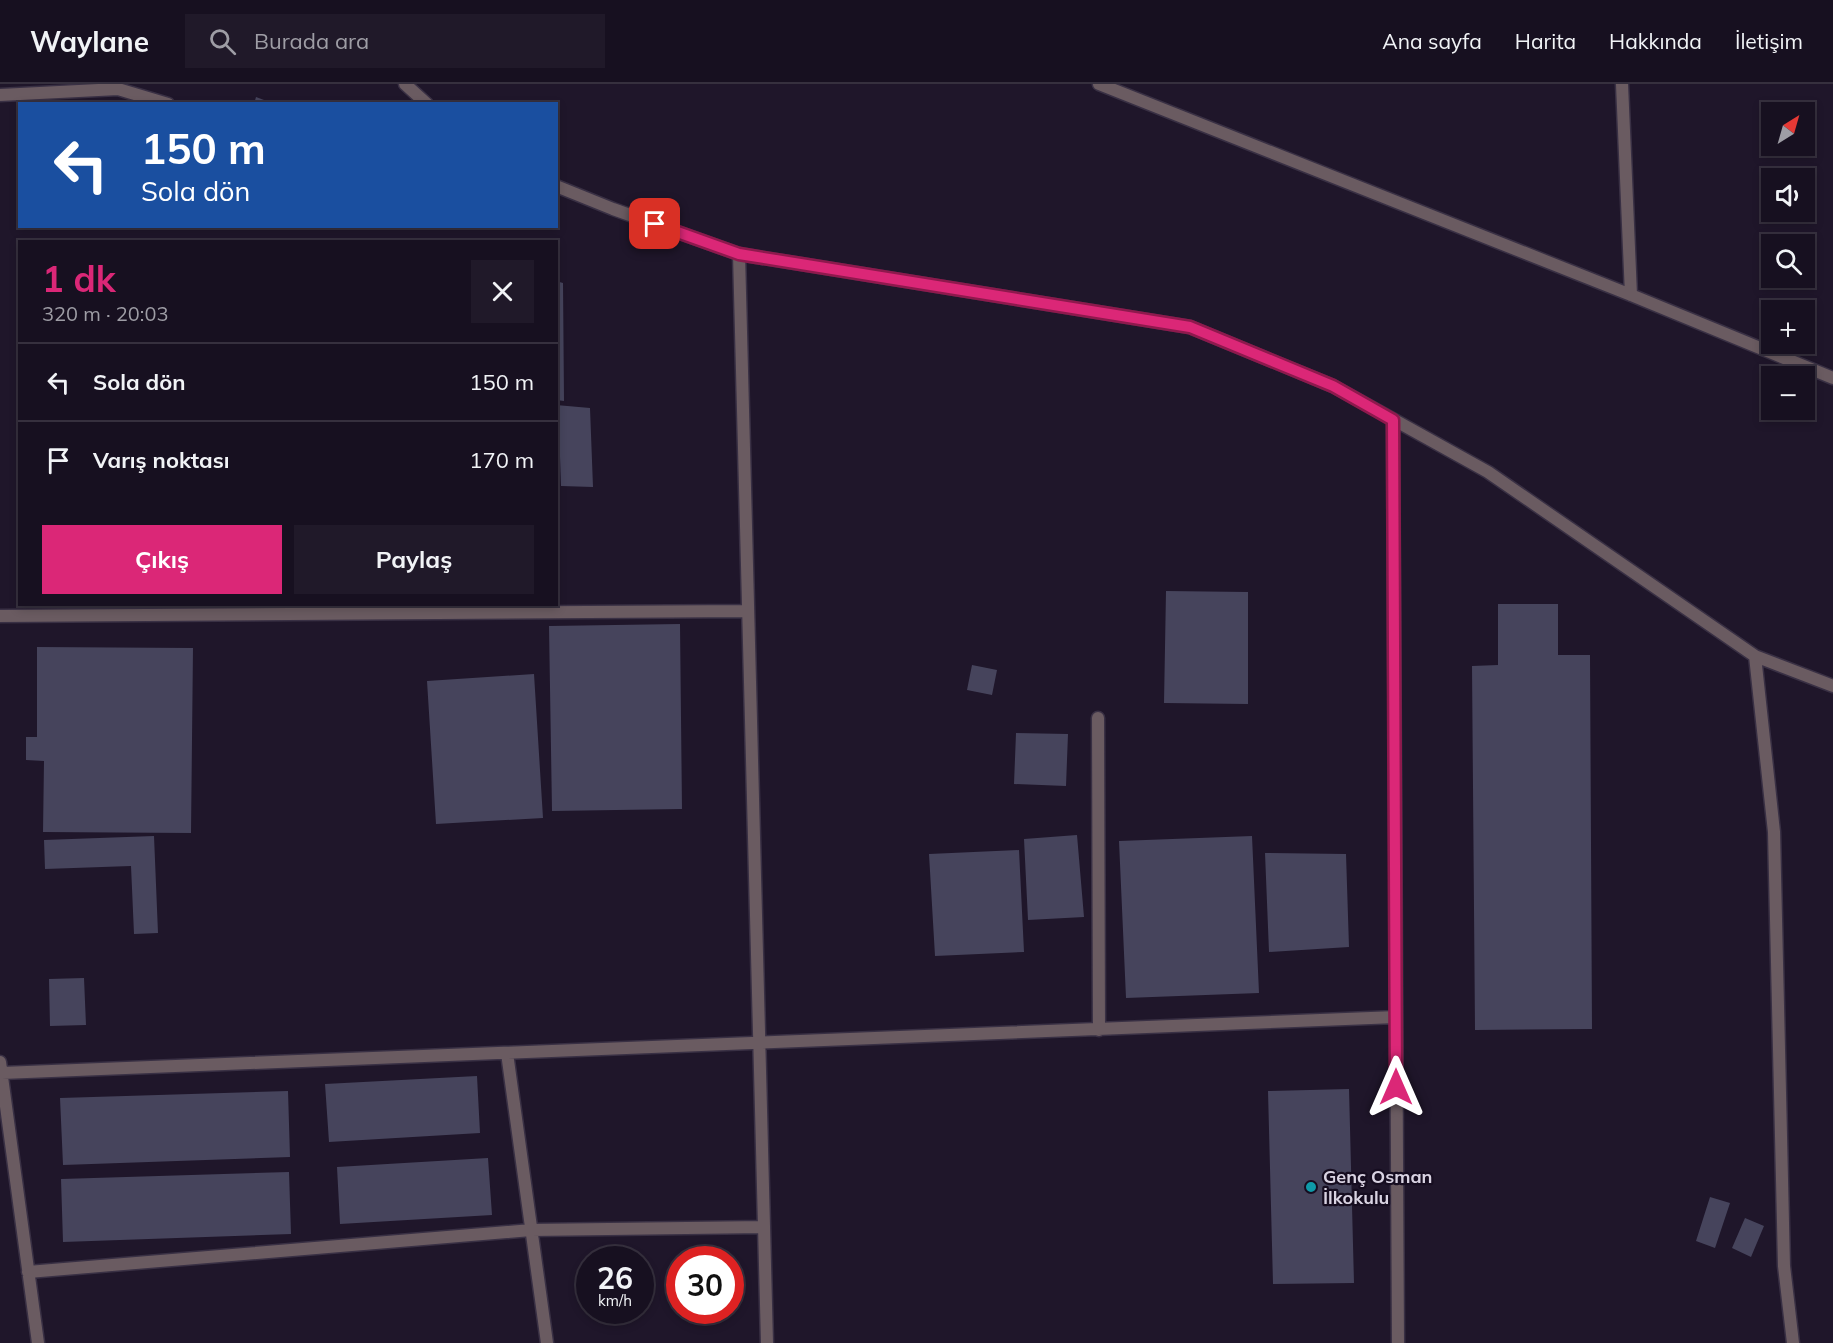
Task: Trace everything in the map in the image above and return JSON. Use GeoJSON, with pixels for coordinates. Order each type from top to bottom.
{"type":"FeatureCollection","features":[{"type":"Feature","properties":{"kind":"street"},"geometry":{"type":"LineString","coordinates":[[405,84],[424,102]]}},
{"type":"Feature","properties":{"kind":"street"},"geometry":{"type":"LineString","coordinates":[[1099,84],[1631,295],[1833,378]]}},
{"type":"Feature","properties":{"kind":"street"},"geometry":{"type":"LineString","coordinates":[[1622,84],[1631,295]]}},
{"type":"Feature","properties":{"kind":"street"},"geometry":{"type":"LineString","coordinates":[[0,94],[118,89],[161,102]]}},
{"type":"Feature","properties":{"kind":"street"},"geometry":{"type":"LineString","coordinates":[[558,187],[739,254],[1190,327],[1333,386],[1488,472],[1755,656],[1833,686]]}},
{"type":"Feature","properties":{"kind":"street"},"geometry":{"type":"LineString","coordinates":[[739,254],[767,1343]]}},
{"type":"Feature","properties":{"kind":"street"},"geometry":{"type":"LineString","coordinates":[[1393,420],[1398,1343]]}},
{"type":"Feature","properties":{"kind":"street"},"geometry":{"type":"LineString","coordinates":[[0,616],[748,611]]}},
{"type":"Feature","properties":{"kind":"street"},"geometry":{"type":"LineString","coordinates":[[1755,656],[1774,832],[1784,1266],[1793,1343]]}},
{"type":"Feature","properties":{"kind":"street"},"geometry":{"type":"LineString","coordinates":[[1098,718],[1099,1030]]}},
{"type":"Feature","properties":{"kind":"street"},"geometry":{"type":"LineString","coordinates":[[38,1343],[1,1067],[759,1044],[1396,1017]]}},
{"type":"Feature","properties":{"kind":"street"},"geometry":{"type":"LineString","coordinates":[[507,1053],[547,1343]]}},
{"type":"Feature","properties":{"kind":"street"},"geometry":{"type":"LineString","coordinates":[[28,1272],[531,1230],[764,1227]]}},
{"type":"Feature","properties":{"kind":"building"},"geometry":{"type":"Polygon","coordinates":[[[256,97],[269,102],[255,102],[256,97]]]}},
{"type":"Feature","properties":{"kind":"building"},"geometry":{"type":"Polygon","coordinates":[[[558,282],[563,283],[564,401],[558,400],[558,282]]]}},
{"type":"Feature","properties":{"kind":"building"},"geometry":{"type":"Polygon","coordinates":[[[558,405],[590,408],[593,487],[561,486],[560,457],[558,457],[558,405]]]}},
{"type":"Feature","properties":{"kind":"building"},"geometry":{"type":"Polygon","coordinates":[[[1166,591],[1248,592],[1248,704],[1164,703],[1166,591]]]}},
{"type":"Feature","properties":{"kind":"building"},"geometry":{"type":"Polygon","coordinates":[[[1498,604],[1558,604],[1558,655],[1590,655],[1592,1029],[1475,1030],[1472,666],[1498,665],[1498,604]]]}},
{"type":"Feature","properties":{"kind":"building"},"geometry":{"type":"Polygon","coordinates":[[[680,624],[682,809],[552,811],[549,626],[680,624]]]}},
{"type":"Feature","properties":{"kind":"building"},"geometry":{"type":"Polygon","coordinates":[[[37,647],[193,648],[191,833],[43,832],[44,761],[26,760],[26,737],[37,737],[37,647]]]}},
{"type":"Feature","properties":{"kind":"building"},"geometry":{"type":"Polygon","coordinates":[[[972,665],[997,670],[992,695],[967,690],[972,665]]]}},
{"type":"Feature","properties":{"kind":"building"},"geometry":{"type":"Polygon","coordinates":[[[534,674],[543,818],[436,824],[427,681],[534,674]]]}},
{"type":"Feature","properties":{"kind":"building"},"geometry":{"type":"Polygon","coordinates":[[[1016,733],[1068,734],[1066,786],[1014,784],[1016,733]]]}},
{"type":"Feature","properties":{"kind":"building"},"geometry":{"type":"Polygon","coordinates":[[[1077,835],[1084,917],[1028,920],[1024,839],[1077,835]]]}},
{"type":"Feature","properties":{"kind":"building"},"geometry":{"type":"Polygon","coordinates":[[[154,836],[158,933],[134,934],[131,866],[45,869],[44,840],[154,836]]]}},
{"type":"Feature","properties":{"kind":"building"},"geometry":{"type":"Polygon","coordinates":[[[1252,836],[1259,993],[1126,998],[1119,841],[1252,836]]]}},
{"type":"Feature","properties":{"kind":"building"},"geometry":{"type":"Polygon","coordinates":[[[1019,850],[1024,952],[935,956],[929,854],[1019,850]]]}},
{"type":"Feature","properties":{"kind":"building"},"geometry":{"type":"Polygon","coordinates":[[[1265,853],[1346,854],[1349,947],[1269,952],[1265,853]]]}},
{"type":"Feature","properties":{"kind":"building"},"geometry":{"type":"Polygon","coordinates":[[[84,978],[86,1025],[50,1026],[49,979],[84,978]]]}},
{"type":"Feature","properties":{"kind":"building"},"geometry":{"type":"Polygon","coordinates":[[[477,1076],[480,1133],[329,1142],[325,1084],[477,1076]]]}},
{"type":"Feature","properties":{"kind":"building","name":"Genç Osman İlkokulu"},"geometry":{"type":"Polygon","coordinates":[[[1349,1089],[1354,1283],[1273,1284],[1268,1091],[1349,1089]]]}},
{"type":"Feature","properties":{"kind":"building"},"geometry":{"type":"Polygon","coordinates":[[[288,1091],[290,1157],[63,1165],[60,1098],[288,1091]]]}},
{"type":"Feature","properties":{"kind":"building"},"geometry":{"type":"Polygon","coordinates":[[[488,1158],[492,1215],[340,1224],[337,1167],[488,1158]]]}},
{"type":"Feature","properties":{"kind":"building"},"geometry":{"type":"Polygon","coordinates":[[[289,1172],[291,1234],[63,1242],[61,1179],[289,1172]]]}},
{"type":"Feature","properties":{"kind":"building"},"geometry":{"type":"Polygon","coordinates":[[[1710,1197],[1730,1203],[1715,1248],[1696,1241],[1710,1197]]]}},
{"type":"Feature","properties":{"kind":"building"},"geometry":{"type":"Polygon","coordinates":[[[1745,1218],[1764,1226],[1751,1257],[1732,1248],[1745,1218]]]}},
{"type":"Feature","properties":{"kind":"place","name":"Genç Osman İlkokulu"},"geometry":{"type":"Point","coordinates":[1311,1187]}},
{"type":"Feature","properties":{"kind":"route"},"geometry":{"type":"LineString","coordinates":[[655,224],[739,254],[1190,327],[1333,386],[1393,420],[1396,1087]]}}]}
